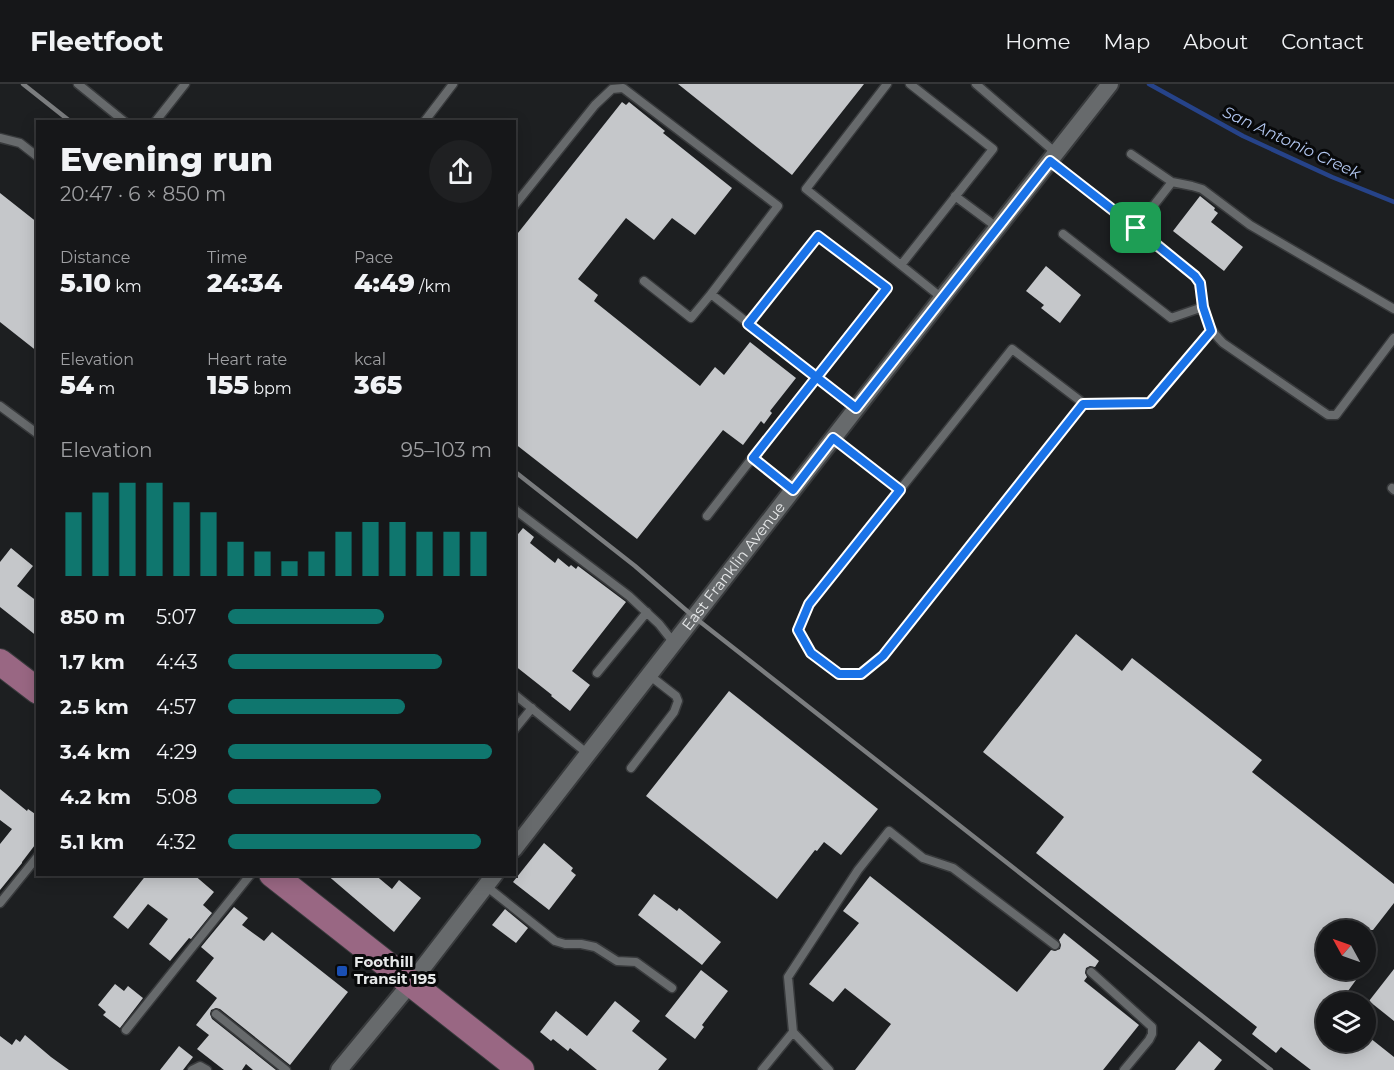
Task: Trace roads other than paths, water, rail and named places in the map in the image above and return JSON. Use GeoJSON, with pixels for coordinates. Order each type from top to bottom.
{"type":"FeatureCollection","features":[{"type":"Feature","properties":{"kind":"main road"},"geometry":{"type":"LineString","coordinates":[[0,662],[36,689]]}},
{"type":"Feature","properties":{"kind":"main road"},"geometry":{"type":"LineString","coordinates":[[275,876],[521,1070]]}},
{"type":"Feature","properties":{"kind":"street","name":"East Franklin Avenue"},"geometry":{"type":"LineString","coordinates":[[516,846],[1110,84]]}},
{"type":"Feature","properties":{"kind":"street"},"geometry":{"type":"LineString","coordinates":[[339,1070],[411,983],[491,880]]}},
{"type":"Feature","properties":{"kind":"lane"},"geometry":{"type":"LineString","coordinates":[[78,84],[123,120]]}},
{"type":"Feature","properties":{"kind":"lane"},"geometry":{"type":"LineString","coordinates":[[157,120],[185,84]]}},
{"type":"Feature","properties":{"kind":"lane"},"geometry":{"type":"LineString","coordinates":[[426,120],[453,84]]}},
{"type":"Feature","properties":{"kind":"lane"},"geometry":{"type":"LineString","coordinates":[[887,84],[806,189],[942,298]]}},
{"type":"Feature","properties":{"kind":"lane"},"geometry":{"type":"LineString","coordinates":[[901,266],[993,149],[910,84]]}},
{"type":"Feature","properties":{"kind":"lane"},"geometry":{"type":"LineString","coordinates":[[976,84],[1053,157],[1195,276],[1200,283],[1203,307],[1211,331],[1223,343],[1328,416],[1336,415],[1394,338]]}},
{"type":"Feature","properties":{"kind":"lane"},"geometry":{"type":"LineString","coordinates":[[516,204],[595,105],[612,89],[623,87],[778,206],[691,318],[644,281]]}},
{"type":"Feature","properties":{"kind":"lane"},"geometry":{"type":"LineString","coordinates":[[0,138],[20,143],[36,155]]}},
{"type":"Feature","properties":{"kind":"lane"},"geometry":{"type":"LineString","coordinates":[[1131,154],[1172,182],[1202,189],[1250,225],[1394,309]]}},
{"type":"Feature","properties":{"kind":"lane"},"geometry":{"type":"LineString","coordinates":[[1136,228],[1172,182]]}},
{"type":"Feature","properties":{"kind":"lane"},"geometry":{"type":"LineString","coordinates":[[955,196],[998,228]]}},
{"type":"Feature","properties":{"kind":"lane"},"geometry":{"type":"LineString","coordinates":[[1063,234],[1171,318],[1203,307]]}},
{"type":"Feature","properties":{"kind":"lane"},"geometry":{"type":"LineString","coordinates":[[707,516],[887,288],[818,236],[748,324]]}},
{"type":"Feature","properties":{"kind":"lane"},"geometry":{"type":"LineString","coordinates":[[711,294],[856,408]]}},
{"type":"Feature","properties":{"kind":"lane"},"geometry":{"type":"LineString","coordinates":[[1083,404],[883,656],[861,674],[839,674],[811,653],[798,630],[809,604],[1012,349],[1083,404],[1150,403],[1211,331]]}},
{"type":"Feature","properties":{"kind":"lane"},"geometry":{"type":"LineString","coordinates":[[0,406],[36,433]]}},
{"type":"Feature","properties":{"kind":"lane"},"geometry":{"type":"LineString","coordinates":[[833,438],[900,490]]}},
{"type":"Feature","properties":{"kind":"lane"},"geometry":{"type":"LineString","coordinates":[[753,458],[793,490]]}},
{"type":"Feature","properties":{"kind":"lane"},"geometry":{"type":"LineString","coordinates":[[516,511],[629,596],[659,624],[674,643]]}},
{"type":"Feature","properties":{"kind":"lane"},"geometry":{"type":"LineString","coordinates":[[597,673],[647,612]]}},
{"type":"Feature","properties":{"kind":"lane"},"geometry":{"type":"LineString","coordinates":[[631,768],[674,712],[678,701],[676,696],[649,675]]}},
{"type":"Feature","properties":{"kind":"lane"},"geometry":{"type":"LineString","coordinates":[[516,696],[588,754]]}},
{"type":"Feature","properties":{"kind":"lane"},"geometry":{"type":"LineString","coordinates":[[516,728],[532,708]]}},
{"type":"Feature","properties":{"kind":"lane"},"geometry":{"type":"LineString","coordinates":[[829,1070],[793,1032],[788,977],[858,870],[889,831],[923,858],[953,868],[1055,945]]}},
{"type":"Feature","properties":{"kind":"lane"},"geometry":{"type":"LineString","coordinates":[[0,903],[36,858]]}},
{"type":"Feature","properties":{"kind":"lane"},"geometry":{"type":"LineString","coordinates":[[126,1030],[248,876]]}},
{"type":"Feature","properties":{"kind":"lane"},"geometry":{"type":"LineString","coordinates":[[491,880],[555,941],[595,947],[617,961],[636,962],[672,988]]}},
{"type":"Feature","properties":{"kind":"lane"},"geometry":{"type":"LineString","coordinates":[[1091,972],[1152,1027],[1149,1040],[1124,1070]]}},
{"type":"Feature","properties":{"kind":"lane"},"geometry":{"type":"LineString","coordinates":[[216,1014],[286,1070]]}},
{"type":"Feature","properties":{"kind":"lane"},"geometry":{"type":"LineString","coordinates":[[762,1070],[793,1032]]}},
{"type":"Feature","properties":{"kind":"lane"},"geometry":{"type":"LineString","coordinates":[[192,1070],[200,1066],[207,1070]]}},
{"type":"Feature","properties":{"kind":"waterway","name":"San Antonio Creek"},"geometry":{"type":"LineString","coordinates":[[1149,84],[1243,136],[1332,177],[1394,202]]}},
{"type":"Feature","properties":{"kind":"railway"},"geometry":{"type":"LineString","coordinates":[[23,84],[68,120]]}},
{"type":"Feature","properties":{"kind":"railway"},"geometry":{"type":"LineString","coordinates":[[516,473],[635,566],[694,617],[1271,1070]]}},
{"type":"Feature","properties":{"kind":"place","name":"Foothill Transit 195"},"geometry":{"type":"Point","coordinates":[342,971]}}]}
